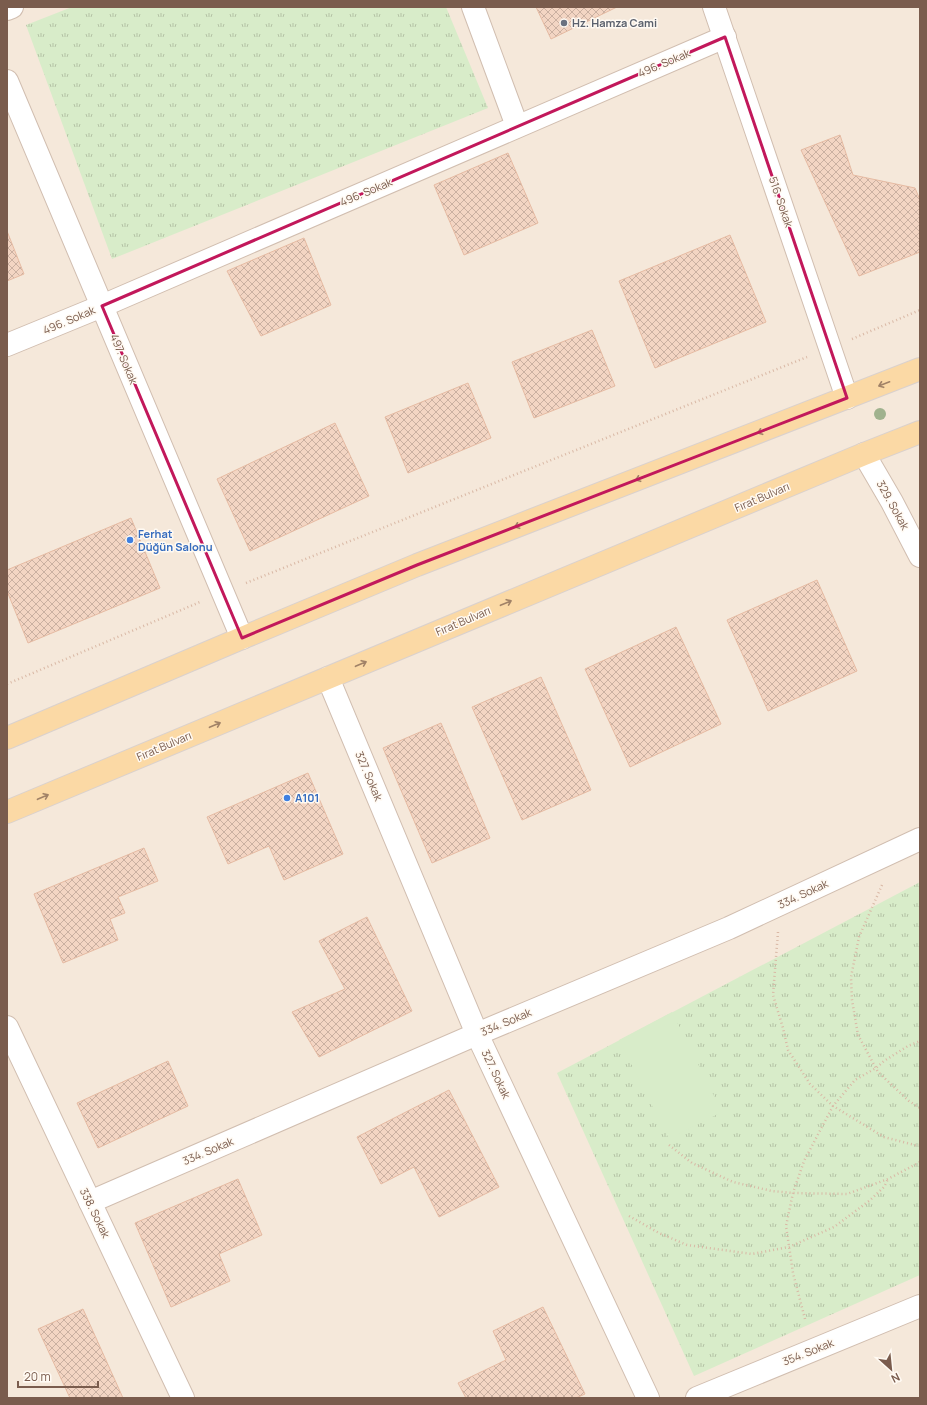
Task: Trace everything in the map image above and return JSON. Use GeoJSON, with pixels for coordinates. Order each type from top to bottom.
{"type":"FeatureCollection","features":[{"type":"Feature","properties":{"kind":"main road"},"geometry":{"type":"LineString","coordinates":[[7,738],[418,565],[920,369]]}},
{"type":"Feature","properties":{"kind":"main road","name":"Fırat Bulvarı"},"geometry":{"type":"LineString","coordinates":[[7,812],[864,454],[920,432]]}},
{"type":"Feature","properties":{"kind":"street"},"geometry":{"type":"LineString","coordinates":[[7,9],[12,7]]}},
{"type":"Feature","properties":{"kind":"street"},"geometry":{"type":"LineString","coordinates":[[473,7],[517,126]]}},
{"type":"Feature","properties":{"kind":"street","name":"516. Sokak"},"geometry":{"type":"LineString","coordinates":[[714,7],[847,398]]}},
{"type":"Feature","properties":{"kind":"street","name":"496. Sokak"},"geometry":{"type":"LineString","coordinates":[[7,345],[102,306],[725,37]]}},
{"type":"Feature","properties":{"kind":"street","name":"497. Sokak"},"geometry":{"type":"LineString","coordinates":[[7,80],[242,638]]}},
{"type":"Feature","properties":{"kind":"street","name":"329. Sokak"},"geometry":{"type":"LineString","coordinates":[[864,454],[892,502],[920,556]]}},
{"type":"Feature","properties":{"kind":"street","name":"327. Sokak"},"geometry":{"type":"LineString","coordinates":[[328,678],[477,1034],[648,1398]]}},
{"type":"Feature","properties":{"kind":"street","name":"334. Sokak"},"geometry":{"type":"LineString","coordinates":[[90,1202],[477,1034],[729,928],[920,839]]}},
{"type":"Feature","properties":{"kind":"street","name":"338. Sokak"},"geometry":{"type":"LineString","coordinates":[[7,1028],[184,1398]]}},
{"type":"Feature","properties":{"kind":"street","name":"354. Sokak"},"geometry":{"type":"LineString","coordinates":[[696,1398],[920,1306]]}},
{"type":"Feature","properties":{"kind":"path"},"geometry":{"type":"LineString","coordinates":[[7,684],[222,592],[830,348],[920,310]]}},
{"type":"Feature","properties":{"kind":"path"},"geometry":{"type":"LineString","coordinates":[[897,850],[860,937],[851,977],[852,1000],[858,1035],[878,1072],[920,1108]]}},
{"type":"Feature","properties":{"kind":"path"},"geometry":{"type":"LineString","coordinates":[[780,904],[773,995],[788,1050],[810,1084],[833,1106],[884,1137],[920,1145]]}},
{"type":"Feature","properties":{"kind":"path"},"geometry":{"type":"LineString","coordinates":[[805,1319],[793,1273],[786,1226],[793,1193],[804,1161],[833,1106],[855,1080],[876,1068],[884,1061],[908,1046],[920,1041]]}},
{"type":"Feature","properties":{"kind":"path"},"geometry":{"type":"LineString","coordinates":[[669,1145],[692,1163],[733,1182],[772,1191],[793,1193],[847,1194],[888,1179],[920,1162]]}},
{"type":"Feature","properties":{"kind":"path"},"geometry":{"type":"LineString","coordinates":[[629,1216],[659,1233],[687,1245],[752,1254],[789,1247],[834,1227],[869,1201],[884,1187],[888,1179]]}},
{"type":"Feature","properties":{"kind":"highlighted area"},"geometry":{"type":"Polygon","coordinates":[[[725,37],[847,398],[417,565],[242,638],[102,306],[725,37]]]}},
{"type":"Feature","properties":{"kind":"shaded area"},"geometry":{"type":"Polygon","coordinates":[[[7,7],[920,7],[920,1398],[7,1398],[7,7]]]}},
{"type":"Feature","properties":{"kind":"green space"},"geometry":{"type":"Polygon","coordinates":[[[72,7],[446,7],[488,108],[112,259],[26,25],[72,7]]]}},
{"type":"Feature","properties":{"kind":"green space"},"geometry":{"type":"Polygon","coordinates":[[[920,882],[920,1275],[694,1376],[557,1073],[920,882]]]}},
{"type":"Feature","properties":{"kind":"green space"},"geometry":{"type":"Polygon","coordinates":[[[672,1012],[722,1112],[669,1139],[619,1040],[672,1012]]]}},
{"type":"Feature","properties":{"kind":"building","name":"Hz. Hamza Cami"},"geometry":{"type":"Polygon","coordinates":[[[536,7],[617,7],[551,39],[536,7]]]}},
{"type":"Feature","properties":{"kind":"building"},"geometry":{"type":"Polygon","coordinates":[[[840,135],[853,175],[915,188],[920,200],[920,252],[859,276],[801,150],[840,135]]]}},
{"type":"Feature","properties":{"kind":"building"},"geometry":{"type":"Polygon","coordinates":[[[508,153],[538,223],[464,255],[434,185],[508,153]]]}},
{"type":"Feature","properties":{"kind":"building"},"geometry":{"type":"Polygon","coordinates":[[[7,231],[24,274],[7,281],[7,231]]]}},
{"type":"Feature","properties":{"kind":"building"},"geometry":{"type":"Polygon","coordinates":[[[730,235],[766,322],[655,368],[619,281],[730,235]]]}},
{"type":"Feature","properties":{"kind":"building"},"geometry":{"type":"Polygon","coordinates":[[[304,238],[331,305],[261,336],[227,271],[304,238]]]}},
{"type":"Feature","properties":{"kind":"building"},"geometry":{"type":"Polygon","coordinates":[[[592,330],[615,386],[534,418],[512,362],[592,330]]]}},
{"type":"Feature","properties":{"kind":"building"},"geometry":{"type":"Polygon","coordinates":[[[468,383],[491,438],[408,473],[385,417],[468,383]]]}},
{"type":"Feature","properties":{"kind":"building"},"geometry":{"type":"Polygon","coordinates":[[[335,423],[369,496],[250,551],[217,479],[335,423]]]}},
{"type":"Feature","properties":{"kind":"building"},"geometry":{"type":"Polygon","coordinates":[[[131,518],[160,588],[28,643],[7,591],[7,570],[131,518]]]}},
{"type":"Feature","properties":{"kind":"building"},"geometry":{"type":"Polygon","coordinates":[[[817,580],[857,671],[768,711],[727,620],[817,580]]]}},
{"type":"Feature","properties":{"kind":"building"},"geometry":{"type":"Polygon","coordinates":[[[676,627],[721,724],[630,767],[585,669],[676,627]]]}},
{"type":"Feature","properties":{"kind":"building"},"geometry":{"type":"Polygon","coordinates":[[[541,677],[591,790],[522,820],[472,707],[541,677]]]}},
{"type":"Feature","properties":{"kind":"building"},"geometry":{"type":"Polygon","coordinates":[[[441,723],[490,838],[432,863],[383,748],[441,723]]]}},
{"type":"Feature","properties":{"kind":"building"},"geometry":{"type":"Polygon","coordinates":[[[308,773],[343,854],[284,880],[269,846],[228,864],[207,817],[308,773]]]}},
{"type":"Feature","properties":{"kind":"building"},"geometry":{"type":"Polygon","coordinates":[[[144,848],[158,881],[118,897],[125,913],[110,919],[118,940],[63,963],[34,894],[144,848]]]}},
{"type":"Feature","properties":{"kind":"building"},"geometry":{"type":"Polygon","coordinates":[[[367,917],[412,1011],[319,1057],[292,1012],[345,989],[319,941],[367,917]]]}},
{"type":"Feature","properties":{"kind":"building"},"geometry":{"type":"Polygon","coordinates":[[[168,1061],[188,1106],[98,1148],[77,1103],[168,1061]]]}},
{"type":"Feature","properties":{"kind":"building"},"geometry":{"type":"Polygon","coordinates":[[[449,1090],[499,1187],[439,1217],[414,1167],[381,1184],[357,1137],[449,1090]]]}},
{"type":"Feature","properties":{"kind":"building"},"geometry":{"type":"Polygon","coordinates":[[[238,1179],[262,1235],[219,1254],[230,1281],[171,1307],[135,1223],[238,1179]]]}},
{"type":"Feature","properties":{"kind":"building"},"geometry":{"type":"Polygon","coordinates":[[[543,1307],[585,1394],[576,1398],[466,1398],[458,1383],[506,1360],[493,1331],[543,1307]]]}},
{"type":"Feature","properties":{"kind":"building"},"geometry":{"type":"Polygon","coordinates":[[[83,1309],[123,1398],[70,1398],[38,1329],[83,1309]]]}},
{"type":"Feature","properties":{"kind":"place","name":"Hz. Hamza Cami"},"geometry":{"type":"Point","coordinates":[564,23]}},
{"type":"Feature","properties":{"kind":"place","name":"Ferhat Düğün Salonu"},"geometry":{"type":"Point","coordinates":[130,540]}},
{"type":"Feature","properties":{"kind":"place","name":"A101"},"geometry":{"type":"Point","coordinates":[287,798]}}]}
